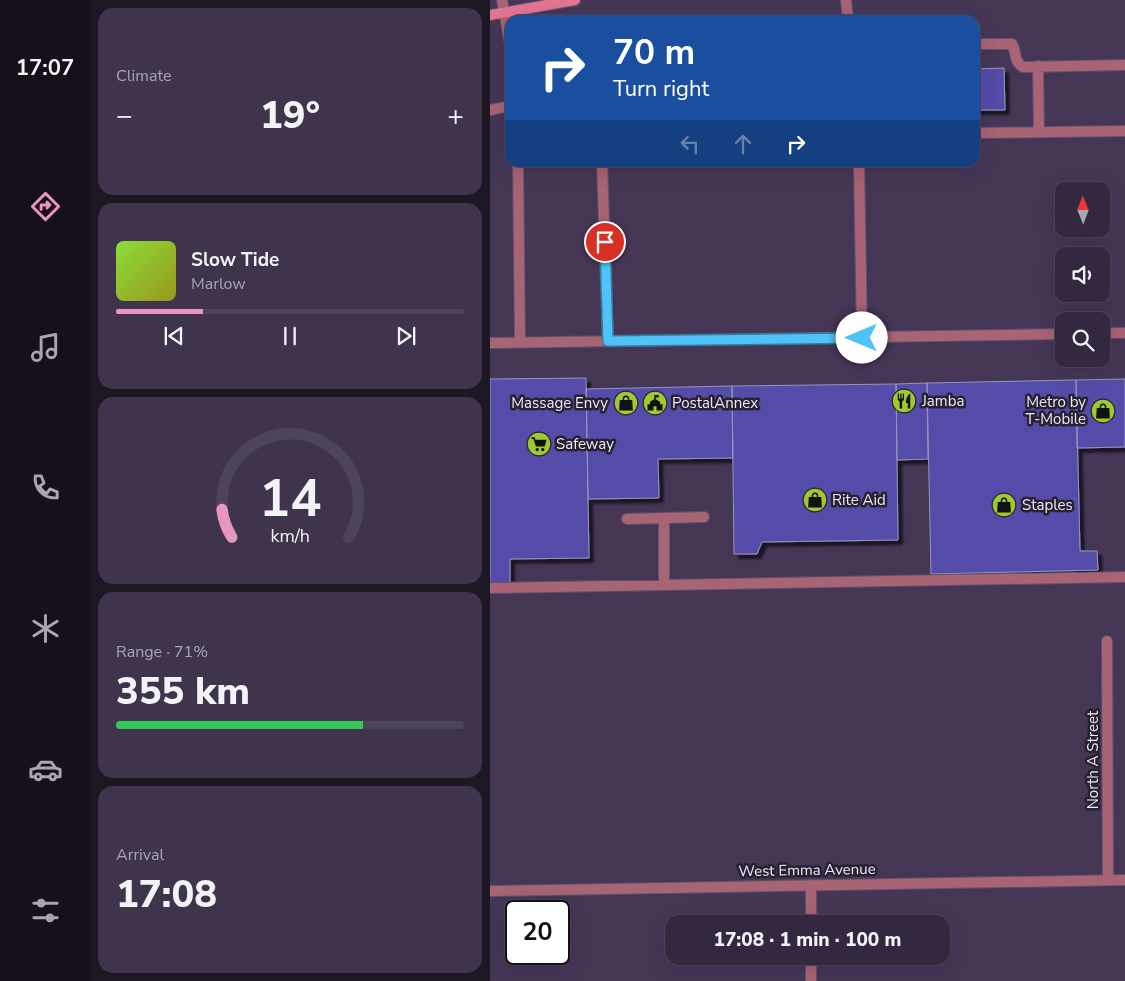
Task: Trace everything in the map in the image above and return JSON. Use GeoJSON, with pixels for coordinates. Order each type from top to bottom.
{"type":"FeatureCollection","features":[{"type":"Feature","properties":{"kind":"street"},"geometry":{"type":"LineString","coordinates":[[502,0],[505,15]]}},
{"type":"Feature","properties":{"kind":"street"},"geometry":{"type":"LineString","coordinates":[[490,15],[575,0]]}},
{"type":"Feature","properties":{"kind":"street"},"geometry":{"type":"LineString","coordinates":[[846,0],[848,15]]}},
{"type":"Feature","properties":{"kind":"street"},"geometry":{"type":"LineString","coordinates":[[980,44],[1012,44],[1015,57],[1023,67],[1125,65]]}},
{"type":"Feature","properties":{"kind":"street"},"geometry":{"type":"LineString","coordinates":[[1038,66],[1039,132]]}},
{"type":"Feature","properties":{"kind":"street"},"geometry":{"type":"LineString","coordinates":[[490,110],[505,107]]}},
{"type":"Feature","properties":{"kind":"street"},"geometry":{"type":"LineString","coordinates":[[980,133],[1125,131]]}},
{"type":"Feature","properties":{"kind":"street"},"geometry":{"type":"LineString","coordinates":[[518,167],[520,342]]}},
{"type":"Feature","properties":{"kind":"street"},"geometry":{"type":"LineString","coordinates":[[602,167],[608,341]]}},
{"type":"Feature","properties":{"kind":"street"},"geometry":{"type":"LineString","coordinates":[[859,167],[862,338]]}},
{"type":"Feature","properties":{"kind":"street"},"geometry":{"type":"LineString","coordinates":[[1110,333],[1125,333]]}},
{"type":"Feature","properties":{"kind":"street"},"geometry":{"type":"LineString","coordinates":[[490,342],[1055,334]]}},
{"type":"Feature","properties":{"kind":"street"},"geometry":{"type":"LineString","coordinates":[[626,519],[704,517]]}},
{"type":"Feature","properties":{"kind":"street"},"geometry":{"type":"LineString","coordinates":[[664,518],[664,585]]}},
{"type":"Feature","properties":{"kind":"street"},"geometry":{"type":"LineString","coordinates":[[490,588],[1125,578]]}},
{"type":"Feature","properties":{"kind":"street","name":"North A Street"},"geometry":{"type":"LineString","coordinates":[[1107,641],[1108,880]]}},
{"type":"Feature","properties":{"kind":"street","name":"West Emma Avenue"},"geometry":{"type":"LineString","coordinates":[[490,891],[1125,880]]}},
{"type":"Feature","properties":{"kind":"street"},"geometry":{"type":"LineString","coordinates":[[811,885],[811,915]]}},
{"type":"Feature","properties":{"kind":"street"},"geometry":{"type":"LineString","coordinates":[[811,965],[811,981]]}},
{"type":"Feature","properties":{"kind":"building"},"geometry":{"type":"Polygon","coordinates":[[[1004,68],[1005,110],[980,110],[980,69],[1004,68]]]}},
{"type":"Feature","properties":{"kind":"building","name":"Safeway"},"geometry":{"type":"Polygon","coordinates":[[[586,378],[589,558],[510,559],[510,585],[490,586],[490,379],[586,378]]]}},
{"type":"Feature","properties":{"kind":"building"},"geometry":{"type":"Polygon","coordinates":[[[1125,379],[1125,447],[1077,448],[1076,380],[1125,379]]]}},
{"type":"Feature","properties":{"kind":"building","name":"Staples"},"geometry":{"type":"Polygon","coordinates":[[[1076,380],[1080,551],[1097,551],[1098,570],[931,574],[927,383],[1076,380]]]}},
{"type":"Feature","properties":{"kind":"building"},"geometry":{"type":"Polygon","coordinates":[[[927,383],[928,459],[897,460],[896,384],[927,383]]]}},
{"type":"Feature","properties":{"kind":"building","name":"Rite Aid"},"geometry":{"type":"Polygon","coordinates":[[[896,384],[898,540],[762,542],[757,554],[734,554],[732,386],[896,384]]]}},
{"type":"Feature","properties":{"kind":"building"},"geometry":{"type":"Polygon","coordinates":[[[732,386],[733,458],[658,459],[659,498],[588,499],[586,389],[732,386]]]}},
{"type":"Feature","properties":{"kind":"place","name":"Jamba"},"geometry":{"type":"Point","coordinates":[904,401]}},
{"type":"Feature","properties":{"kind":"place","name":"Massage Envy"},"geometry":{"type":"Point","coordinates":[626,403]}},
{"type":"Feature","properties":{"kind":"place","name":"PostalAnnex"},"geometry":{"type":"Point","coordinates":[655,403]}},
{"type":"Feature","properties":{"kind":"place","name":"Metro by T-Mobile"},"geometry":{"type":"Point","coordinates":[1103,411]}},
{"type":"Feature","properties":{"kind":"place","name":"Safeway"},"geometry":{"type":"Point","coordinates":[539,444]}},
{"type":"Feature","properties":{"kind":"place","name":"Rite Aid"},"geometry":{"type":"Point","coordinates":[815,500]}},
{"type":"Feature","properties":{"kind":"place","name":"Staples"},"geometry":{"type":"Point","coordinates":[1004,505]}},
{"type":"Feature","properties":{"kind":"route"},"geometry":{"type":"LineString","coordinates":[[605,242],[608,341],[800,337],[862,338]]}}]}
